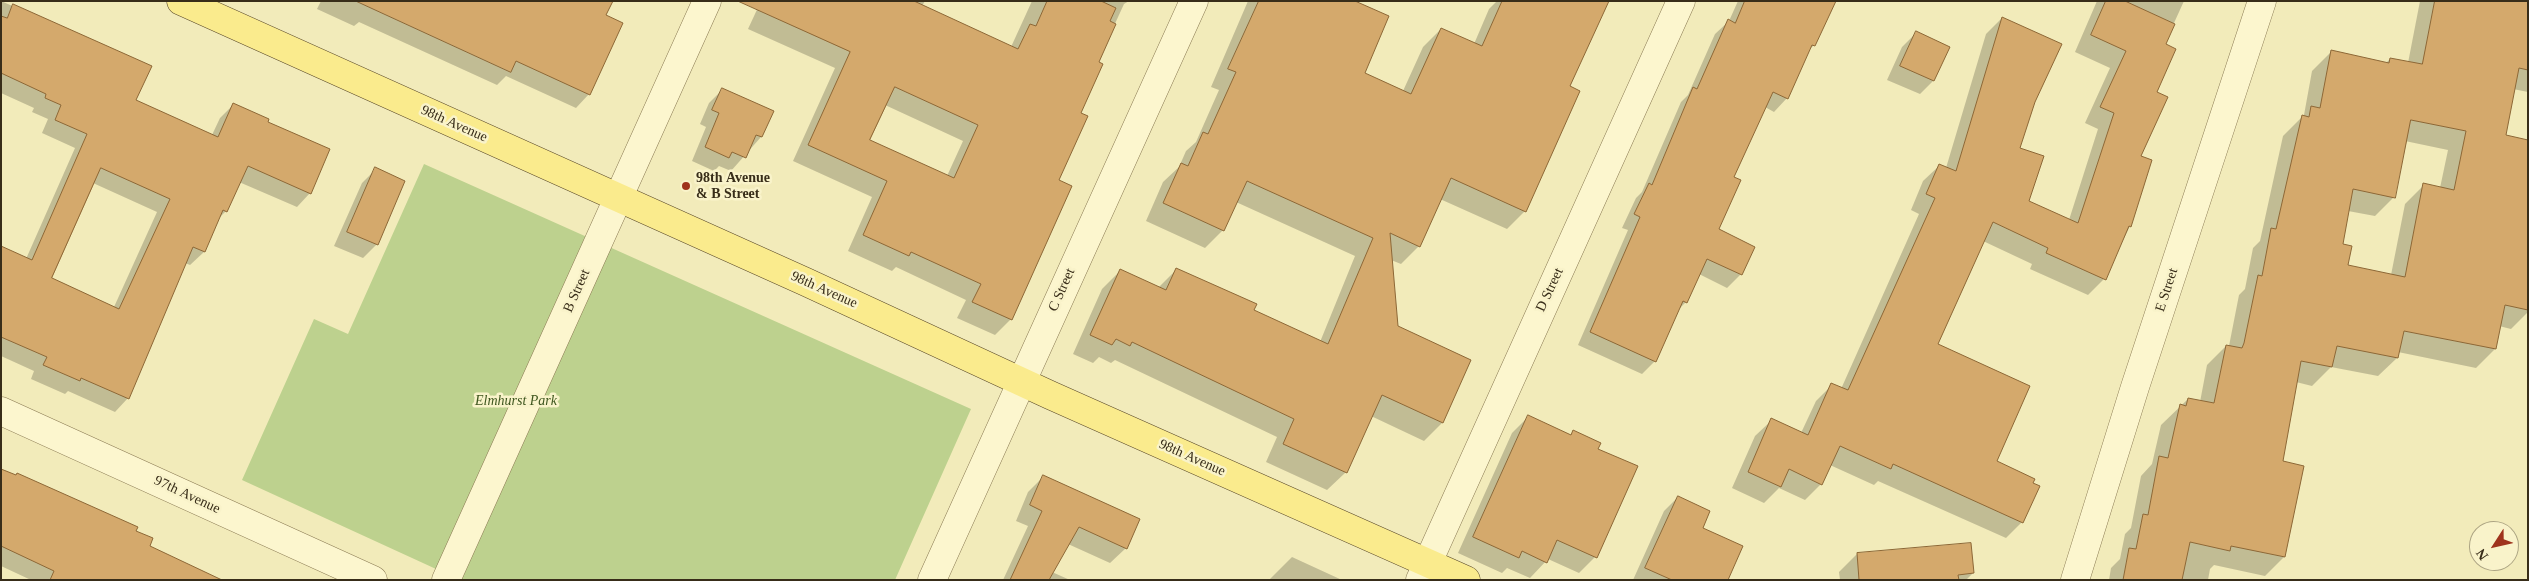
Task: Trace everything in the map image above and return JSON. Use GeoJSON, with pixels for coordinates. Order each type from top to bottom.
{"type":"FeatureCollection","features":[{"type":"Feature","properties":{"kind":"main road","name":"98th Avenue"},"geometry":{"type":"LineString","coordinates":[[181,1],[217,9],[619,198],[1022,380],[1424,571],[1466,580]]}},
{"type":"Feature","properties":{"kind":"street","name":"B Street"},"geometry":{"type":"LineString","coordinates":[[446,580],[707,1]]}},
{"type":"Feature","properties":{"kind":"street","name":"C Street"},"geometry":{"type":"LineString","coordinates":[[932,580],[1194,1]]}},
{"type":"Feature","properties":{"kind":"street","name":"D Street"},"geometry":{"type":"LineString","coordinates":[[1424,571],[1681,1]]}},
{"type":"Feature","properties":{"kind":"street","name":"E Street"},"geometry":{"type":"LineString","coordinates":[[2075,580],[2138,377],[2262,1]]}},
{"type":"Feature","properties":{"kind":"street","name":"97th Avenue"},"geometry":{"type":"LineString","coordinates":[[1,410],[373,580]]}},
{"type":"Feature","properties":{"kind":"green space","name":"Elmhurst Park"},"geometry":{"type":"Polygon","coordinates":[[[424,164],[971,409],[895,580],[460,580],[242,480],[314,319],[348,334],[424,164]]]}},
{"type":"Feature","properties":{"kind":"building"},"geometry":{"type":"Polygon","coordinates":[[[356,1],[613,1],[606,15],[623,23],[590,95],[516,61],[511,72],[356,1]]]}},
{"type":"Feature","properties":{"kind":"building"},"geometry":{"type":"Polygon","coordinates":[[[738,1],[914,1],[1018,49],[1030,24],[1036,26],[1047,1],[1101,1],[1116,8],[1110,21],[1116,24],[1099,62],[1103,64],[1081,113],[1088,116],[1059,180],[1072,186],[1012,320],[972,302],[981,284],[911,252],[909,256],[863,235],[887,181],[808,145],[850,52],[738,1]],[[895,87],[870,140],[954,178],[978,125],[895,87]]]}},
{"type":"Feature","properties":{"kind":"building"},"geometry":{"type":"Polygon","coordinates":[[[1259,1],[1355,1],[1389,16],[1365,73],[1411,94],[1441,28],[1482,46],[1502,1],[1609,1],[1570,86],[1580,91],[1526,212],[1451,178],[1420,247],[1390,233],[1398,326],[1471,360],[1443,423],[1382,395],[1347,473],[1283,444],[1294,419],[1132,342],[1130,346],[1116,339],[1112,345],[1090,335],[1120,269],[1166,290],[1176,268],[1257,304],[1254,310],[1328,344],[1373,238],[1247,181],[1224,231],[1163,203],[1181,163],[1188,166],[1203,132],[1208,134],[1236,72],[1228,69],[1259,1]]]}},
{"type":"Feature","properties":{"kind":"building"},"geometry":{"type":"Polygon","coordinates":[[[1745,1],[1836,1],[1815,46],[1812,45],[1788,99],[1773,92],[1734,177],[1741,180],[1719,229],[1755,247],[1742,275],[1707,259],[1687,303],[1683,301],[1656,362],[1590,332],[1640,217],[1634,214],[1649,183],[1652,185],[1693,87],[1697,89],[1728,19],[1735,23],[1745,1]]]}},
{"type":"Feature","properties":{"kind":"building"},"geometry":{"type":"Polygon","coordinates":[[[2106,1],[2125,1],[2175,24],[2166,44],[2176,49],[2157,92],[2168,97],[2141,156],[2152,160],[2131,227],[2129,226],[2106,280],[2046,253],[2048,248],[1993,222],[1938,344],[2030,386],[1997,461],[2035,479],[2033,483],[2040,486],[2023,523],[1893,464],[1891,469],[1840,446],[1822,485],[1789,469],[1781,487],[1748,472],[1771,418],[1808,435],[1831,383],[1848,390],[1935,198],[1926,194],[1939,164],[1956,171],[2002,17],[2062,44],[2035,102],[2020,148],[2044,156],[2029,201],[2078,223],[2114,113],[2100,107],[2126,51],[2091,35],[2106,1]]]}},
{"type":"Feature","properties":{"kind":"building"},"geometry":{"type":"Polygon","coordinates":[[[2435,1],[2528,1],[2528,70],[2519,68],[2506,135],[2528,140],[2528,310],[2505,305],[2496,349],[2404,331],[2398,358],[2337,346],[2332,367],[2301,361],[2283,461],[2304,466],[2285,557],[2231,546],[2230,551],[2190,542],[2182,580],[2123,580],[2129,548],[2136,549],[2143,514],[2148,515],[2159,456],[2168,458],[2180,404],[2186,406],[2188,398],[2214,403],[2226,345],[2242,348],[2244,343],[2258,275],[2262,276],[2271,228],[2276,229],[2302,115],[2309,117],[2311,106],[2320,108],[2331,50],[2389,63],[2390,58],[2422,64],[2435,1]],[[2411,120],[2395,198],[2353,189],[2343,244],[2352,246],[2348,265],[2405,277],[2423,183],[2454,190],[2466,131],[2411,120]]]}},
{"type":"Feature","properties":{"kind":"building"},"geometry":{"type":"Polygon","coordinates":[[[13,4],[152,66],[136,100],[218,137],[233,103],[269,119],[268,122],[330,149],[311,194],[248,166],[227,212],[223,210],[205,252],[193,247],[129,399],[81,378],[80,381],[43,365],[47,357],[1,337],[1,246],[32,260],[87,134],[55,120],[61,105],[45,98],[46,94],[1,73],[1,16],[7,18],[13,4]],[[101,168],[52,278],[119,309],[170,199],[101,168]]]}},
{"type":"Feature","properties":{"kind":"building"},"geometry":{"type":"Polygon","coordinates":[[[1916,31],[1950,47],[1934,81],[1900,66],[1916,31]]]}},
{"type":"Feature","properties":{"kind":"building"},"geometry":{"type":"Polygon","coordinates":[[[722,88],[774,111],[762,137],[756,135],[746,158],[732,152],[729,158],[705,147],[719,113],[712,110],[722,88]]]}},
{"type":"Feature","properties":{"kind":"building"},"geometry":{"type":"Polygon","coordinates":[[[375,167],[405,181],[378,245],[347,232],[375,167]]]}},
{"type":"Feature","properties":{"kind":"building"},"geometry":{"type":"Polygon","coordinates":[[[1528,415],[1571,435],[1573,430],[1601,443],[1598,449],[1638,466],[1597,558],[1557,540],[1547,563],[1522,551],[1519,558],[1473,537],[1528,415]]]}},
{"type":"Feature","properties":{"kind":"building"},"geometry":{"type":"Polygon","coordinates":[[[1,469],[16,475],[17,473],[138,527],[136,531],[153,538],[150,546],[222,580],[50,580],[54,571],[1,546],[1,469]]]}},
{"type":"Feature","properties":{"kind":"building"},"geometry":{"type":"Polygon","coordinates":[[[1043,475],[1140,519],[1127,549],[1079,527],[1049,580],[1010,580],[1042,511],[1030,505],[1043,475]]]}},
{"type":"Feature","properties":{"kind":"building"},"geometry":{"type":"Polygon","coordinates":[[[1678,496],[1710,511],[1703,528],[1743,546],[1728,580],[1672,580],[1645,568],[1678,496]]]}},
{"type":"Feature","properties":{"kind":"building"},"geometry":{"type":"Polygon","coordinates":[[[1971,543],[1974,573],[1958,575],[1959,580],[1859,580],[1857,553],[1971,543]]]}},
{"type":"Feature","properties":{"kind":"place","name":"98th Avenue & B Street"},"geometry":{"type":"Point","coordinates":[686,186]}}]}
